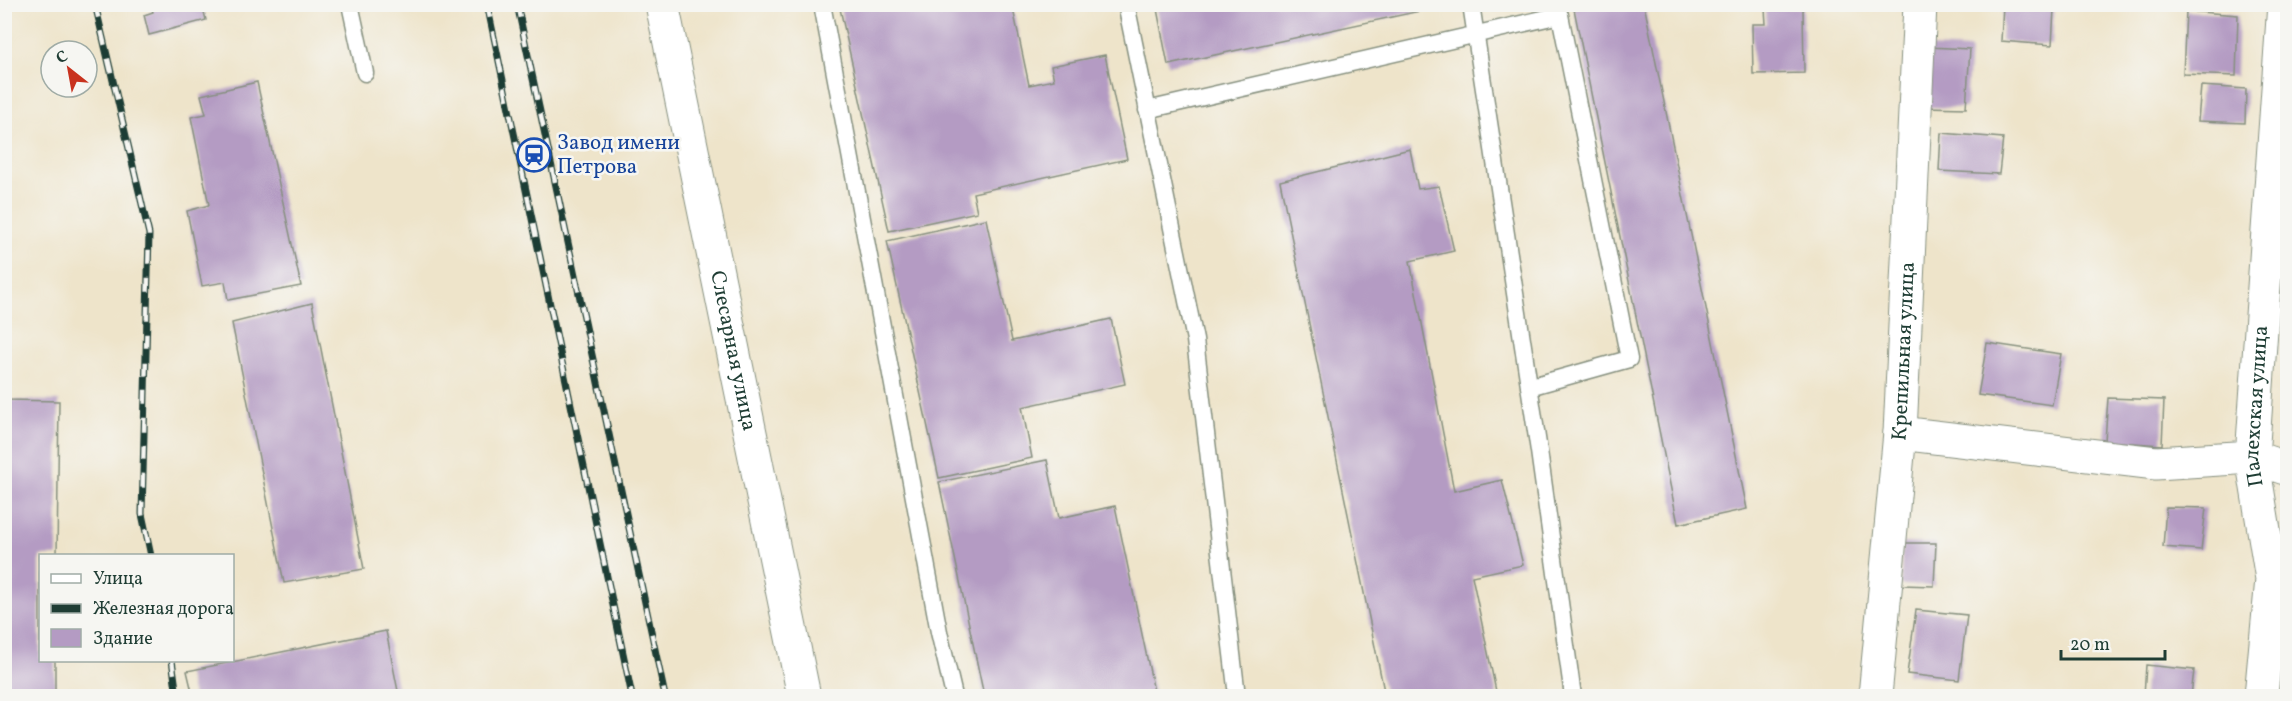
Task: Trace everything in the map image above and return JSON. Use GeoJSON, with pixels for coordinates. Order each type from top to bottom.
{"type":"FeatureCollection","features":[{"type":"Feature","properties":{"kind":"street","name":"Слесарная улица"},"geometry":{"type":"LineString","coordinates":[[662,4],[804,696]]}},
{"type":"Feature","properties":{"kind":"street","name":"Крепильная улица"},"geometry":{"type":"LineString","coordinates":[[1875,696],[1900,433],[1920,4]]}},
{"type":"Feature","properties":{"kind":"street","name":"Палехская улица"},"geometry":{"type":"LineString","coordinates":[[2261,696],[2272,579],[2252,457],[2284,4]]}},
{"type":"Feature","properties":{"kind":"street"},"geometry":{"type":"LineString","coordinates":[[1900,433],[2156,463],[2252,457],[2288,469]]}},
{"type":"Feature","properties":{"kind":"lane"},"geometry":{"type":"LineString","coordinates":[[350,4],[365,73]]}},
{"type":"Feature","properties":{"kind":"lane"},"geometry":{"type":"LineString","coordinates":[[822,4],[937,620],[954,696]]}},
{"type":"Feature","properties":{"kind":"lane"},"geometry":{"type":"LineString","coordinates":[[1126,4],[1195,340],[1237,696]]}},
{"type":"Feature","properties":{"kind":"lane"},"geometry":{"type":"LineString","coordinates":[[1471,4],[1530,387],[1573,696]]}},
{"type":"Feature","properties":{"kind":"lane"},"geometry":{"type":"LineString","coordinates":[[1147,110],[1560,15],[1629,359],[1530,387]]}},
{"type":"Feature","properties":{"kind":"building"},"geometry":{"type":"Polygon","coordinates":[[[151,4],[202,4],[206,20],[149,35],[144,15],[153,12],[151,4]]]}},
{"type":"Feature","properties":{"kind":"building"},"geometry":{"type":"Polygon","coordinates":[[[839,4],[1012,4],[1029,85],[1054,80],[1051,66],[1105,55],[1127,159],[973,193],[977,212],[889,231],[839,4]]]}},
{"type":"Feature","properties":{"kind":"building"},"geometry":{"type":"Polygon","coordinates":[[[1156,4],[1448,4],[1448,5],[1168,65],[1156,4]]]}},
{"type":"Feature","properties":{"kind":"building"},"geometry":{"type":"Polygon","coordinates":[[[1573,4],[1644,4],[1747,509],[1678,524],[1573,4]]]}},
{"type":"Feature","properties":{"kind":"building"},"geometry":{"type":"Polygon","coordinates":[[[2003,5],[2054,9],[2052,45],[2001,41],[2003,5]]]}},
{"type":"Feature","properties":{"kind":"building"},"geometry":{"type":"Polygon","coordinates":[[[1803,8],[1804,73],[1753,74],[1752,24],[1766,24],[1765,9],[1803,8]]]}},
{"type":"Feature","properties":{"kind":"building"},"geometry":{"type":"Polygon","coordinates":[[[2186,11],[2238,15],[2236,76],[2183,74],[2186,11]]]}},
{"type":"Feature","properties":{"kind":"building"},"geometry":{"type":"Polygon","coordinates":[[[1928,47],[1970,49],[1966,108],[1925,107],[1928,47]]]}},
{"type":"Feature","properties":{"kind":"building"},"geometry":{"type":"Polygon","coordinates":[[[257,82],[301,286],[228,300],[225,282],[202,286],[187,211],[209,205],[191,117],[206,114],[201,95],[257,82]]]}},
{"type":"Feature","properties":{"kind":"building"},"geometry":{"type":"Polygon","coordinates":[[[2201,86],[2246,89],[2245,123],[2198,121],[2201,86]]]}},
{"type":"Feature","properties":{"kind":"building"},"geometry":{"type":"Polygon","coordinates":[[[1941,133],[2003,138],[1999,174],[1939,171],[1941,133]]]}},
{"type":"Feature","properties":{"kind":"building"},"geometry":{"type":"Polygon","coordinates":[[[1410,149],[1418,189],[1439,186],[1454,251],[1410,261],[1454,491],[1502,480],[1523,565],[1472,576],[1497,696],[1385,696],[1280,181],[1410,149]]]}},
{"type":"Feature","properties":{"kind":"building"},"geometry":{"type":"Polygon","coordinates":[[[986,219],[1012,341],[1111,319],[1125,384],[1022,407],[1032,458],[939,478],[887,241],[986,219]]]}},
{"type":"Feature","properties":{"kind":"building"},"geometry":{"type":"Polygon","coordinates":[[[312,303],[364,569],[284,583],[232,323],[312,303]]]}},
{"type":"Feature","properties":{"kind":"building"},"geometry":{"type":"Polygon","coordinates":[[[4,342],[8,342],[7,400],[59,401],[57,554],[39,554],[39,662],[55,662],[55,696],[4,696],[4,342]]]}},
{"type":"Feature","properties":{"kind":"building"},"geometry":{"type":"Polygon","coordinates":[[[1987,343],[2061,354],[2052,405],[1978,395],[1987,343]]]}},
{"type":"Feature","properties":{"kind":"building"},"geometry":{"type":"Polygon","coordinates":[[[2108,398],[2164,400],[2162,445],[2105,441],[2108,398]]]}},
{"type":"Feature","properties":{"kind":"building"},"geometry":{"type":"Polygon","coordinates":[[[1047,460],[1059,518],[1115,506],[1155,696],[984,696],[939,482],[1047,460]]]}},
{"type":"Feature","properties":{"kind":"building"},"geometry":{"type":"Polygon","coordinates":[[[2166,507],[2206,508],[2201,550],[2163,547],[2166,507]]]}},
{"type":"Feature","properties":{"kind":"building"},"geometry":{"type":"Polygon","coordinates":[[[1902,543],[1936,543],[1934,586],[1901,585],[1902,543]]]}},
{"type":"Feature","properties":{"kind":"building"},"geometry":{"type":"Polygon","coordinates":[[[1916,610],[1967,615],[1959,680],[1907,674],[1916,610]]]}},
{"type":"Feature","properties":{"kind":"building"},"geometry":{"type":"Polygon","coordinates":[[[386,631],[399,696],[193,696],[187,671],[386,631]]]}},
{"type":"Feature","properties":{"kind":"building"},"geometry":{"type":"Polygon","coordinates":[[[2146,665],[2194,670],[2191,696],[2144,696],[2146,665]]]}},
{"type":"Feature","properties":{"kind":"railway"},"geometry":{"type":"LineString","coordinates":[[95,4],[149,234],[142,514],[151,554]]}},
{"type":"Feature","properties":{"kind":"railway"},"geometry":{"type":"LineString","coordinates":[[487,4],[632,696]]}},
{"type":"Feature","properties":{"kind":"railway"},"geometry":{"type":"LineString","coordinates":[[517,4],[665,696]]}},
{"type":"Feature","properties":{"kind":"railway"},"geometry":{"type":"LineString","coordinates":[[172,662],[177,696]]}},
{"type":"Feature","properties":{"kind":"place","name":"Завод имени Петрова"},"geometry":{"type":"Point","coordinates":[534,155]}}]}
